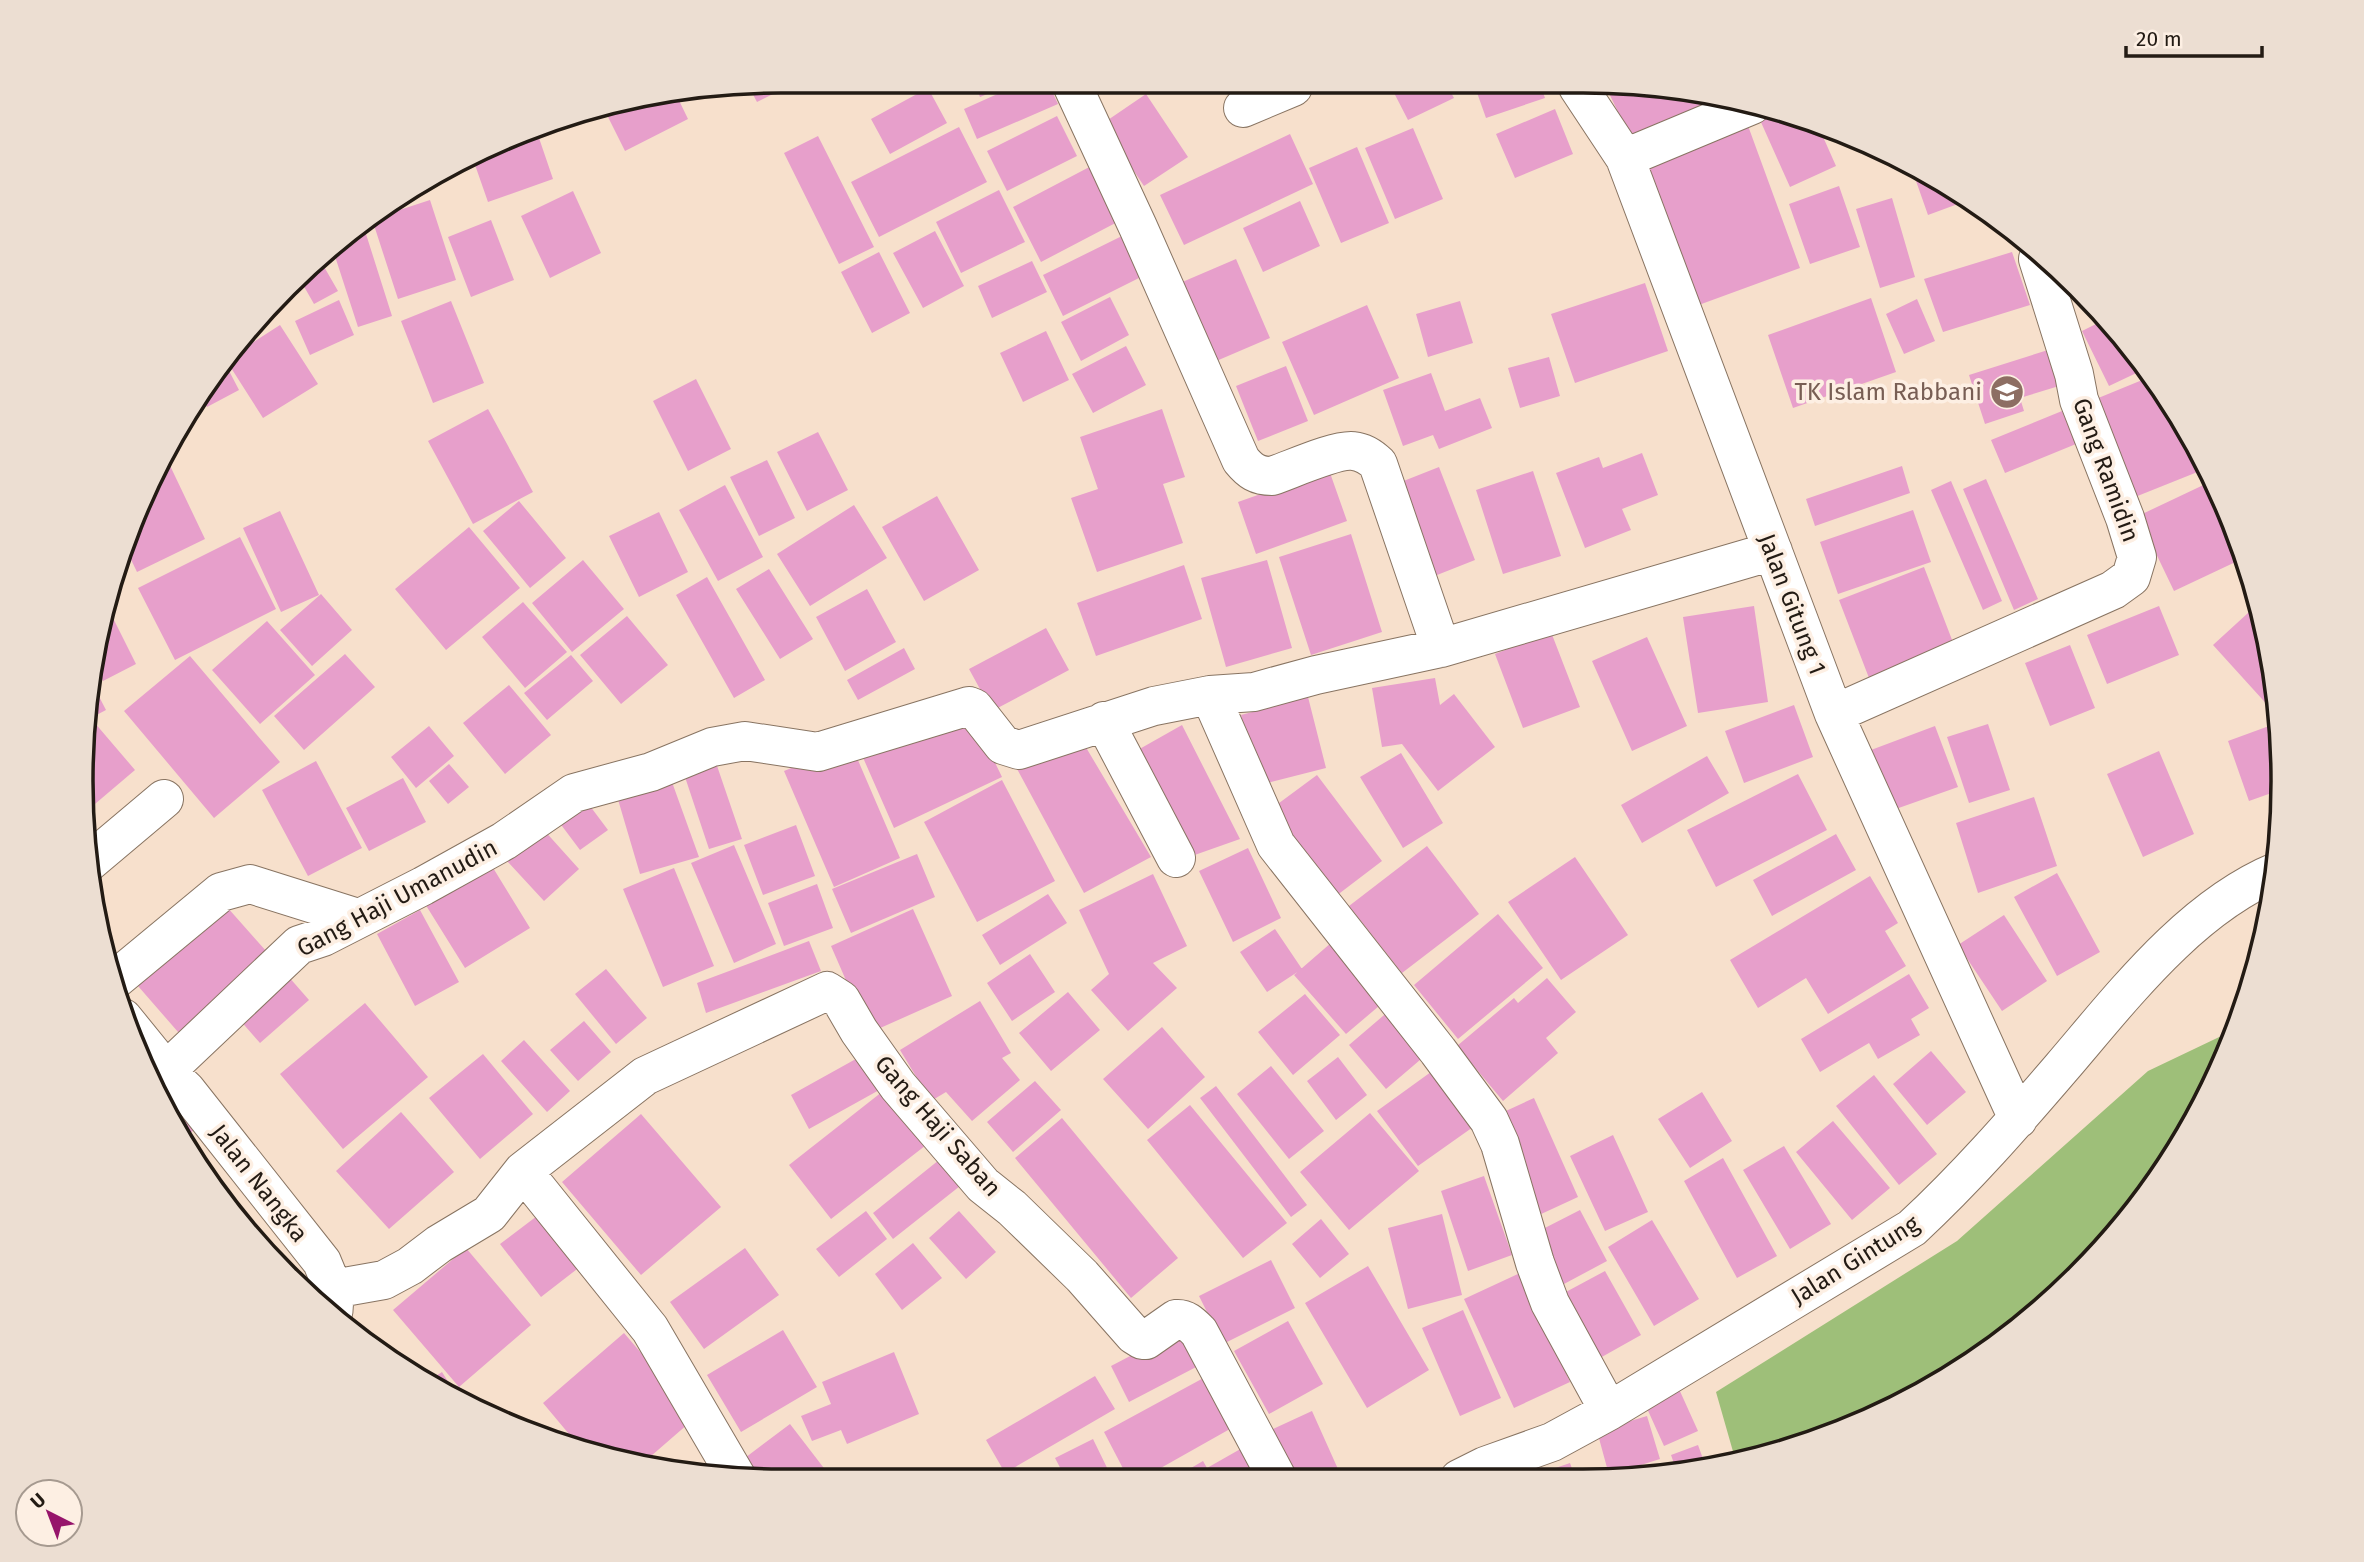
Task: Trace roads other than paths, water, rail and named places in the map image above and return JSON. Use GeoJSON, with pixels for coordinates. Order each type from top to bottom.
{"type":"FeatureCollection","features":[{"type":"Feature","properties":{"kind":"street"},"geometry":{"type":"LineString","coordinates":[[1076,93],[1241,460],[1262,476],[1272,476],[1345,451],[1363,453],[1375,461],[1441,648]]}},
{"type":"Feature","properties":{"kind":"street"},"geometry":{"type":"LineString","coordinates":[[1243,107],[1278,93]]}},
{"type":"Feature","properties":{"kind":"street","name":"Jalan Gitung 1"},"geometry":{"type":"LineString","coordinates":[[1582,93],[1625,158],[1834,714],[2018,1119]]}},
{"type":"Feature","properties":{"kind":"street"},"geometry":{"type":"LineString","coordinates":[[1625,158],[1737,110]]}},
{"type":"Feature","properties":{"kind":"street","name":"Gang Ramidin"},"geometry":{"type":"LineString","coordinates":[[1834,714],[2112,590],[2131,577],[2137,557],[2126,518],[2079,400],[2074,374],[2041,267]]}},
{"type":"Feature","properties":{"kind":"street"},"geometry":{"type":"LineString","coordinates":[[1176,859],[1104,721],[1154,706],[1210,695],[1254,692],[1315,675],[1441,648],[1773,551]]}},
{"type":"Feature","properties":{"kind":"street"},"geometry":{"type":"LineString","coordinates":[[1210,695],[1276,845],[1489,1120],[1500,1144],[1535,1263],[1550,1303],[1609,1411]]}},
{"type":"Feature","properties":{"kind":"street","name":"Gang Haji Umanudin"},"geometry":{"type":"LineString","coordinates":[[166,1071],[299,945],[323,937],[423,886],[504,841],[574,793],[651,772],[712,747],[746,741],[818,752],[969,706],[974,708],[1003,745],[1019,750],[1104,721]]}},
{"type":"Feature","properties":{"kind":"street"},"geometry":{"type":"LineString","coordinates":[[97,855],[164,799]]}},
{"type":"Feature","properties":{"kind":"street","name":"Jalan Gintung"},"geometry":{"type":"LineString","coordinates":[[1479,1469],[1552,1442],[1609,1411],[1912,1228],[1955,1188],[2018,1119],[2107,1013],[2159,958],[2210,911],[2264,876]]}},
{"type":"Feature","properties":{"kind":"street"},"geometry":{"type":"LineString","coordinates":[[121,975],[221,892],[250,884],[358,918]]}},
{"type":"Feature","properties":{"kind":"street","name":"Gang Haji Saban"},"geometry":{"type":"LineString","coordinates":[[523,1171],[645,1076],[827,991],[841,1000],[859,1031],[898,1086],[983,1185],[1012,1208],[1082,1276],[1134,1335],[1146,1340],[1176,1319],[1182,1318],[1193,1325],[1272,1469]]}},
{"type":"Feature","properties":{"kind":"street","name":"Jalan Nangka"},"geometry":{"type":"LineString","coordinates":[[146,1047],[186,1090],[322,1262],[333,1303]]}},
{"type":"Feature","properties":{"kind":"street"},"geometry":{"type":"LineString","coordinates":[[333,1303],[410,1266],[439,1244],[489,1214],[523,1171],[650,1329],[731,1467]]}},
{"type":"Feature","properties":{"kind":"place","name":"TK Islam Rabbani"},"geometry":{"type":"Point","coordinates":[2007,392]}}]}
